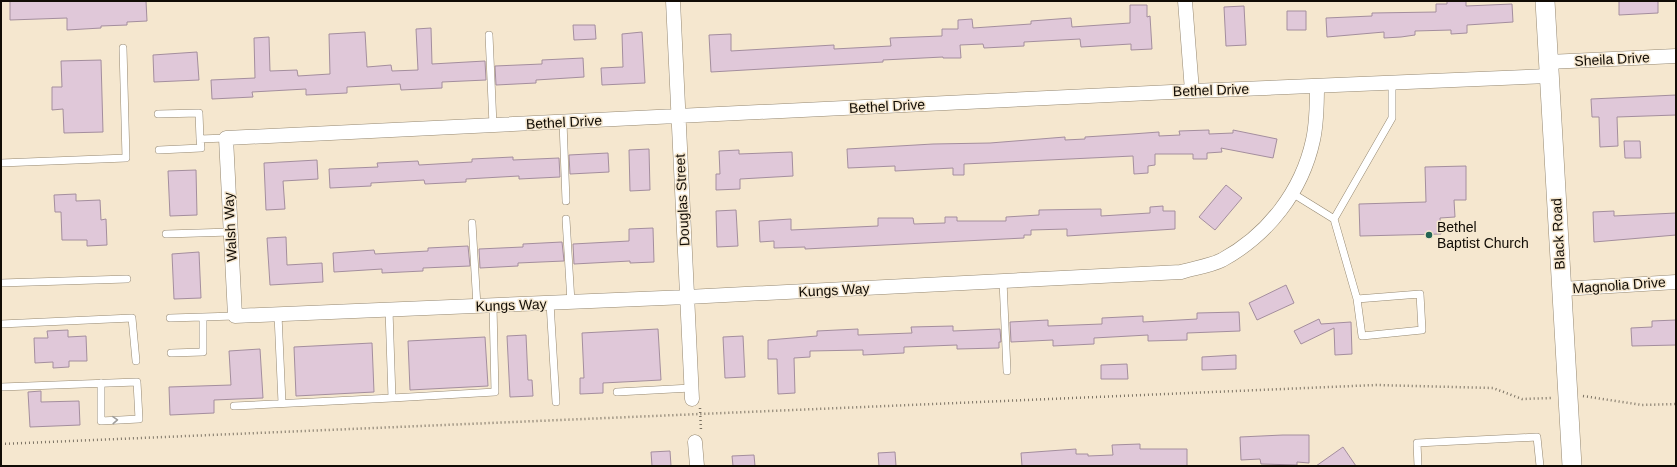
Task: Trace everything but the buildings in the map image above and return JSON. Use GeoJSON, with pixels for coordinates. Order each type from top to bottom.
{"type":"FeatureCollection","features":[{"type":"Feature","properties":{"kind":"main road","name":"Black Road"},"geometry":{"type":"LineString","coordinates":[[1546,1],[1548,69],[1572,466]]}},
{"type":"Feature","properties":{"kind":"street","name":"Douglas Street"},"geometry":{"type":"LineString","coordinates":[[673,1],[691,394]]}},
{"type":"Feature","properties":{"kind":"street"},"geometry":{"type":"LineString","coordinates":[[1185,1],[1192,91]]}},
{"type":"Feature","properties":{"kind":"street","name":"Sheila Drive"},"geometry":{"type":"LineString","coordinates":[[1548,69],[1676,56]]}},
{"type":"Feature","properties":{"kind":"street","name":"Bethel Drive"},"geometry":{"type":"LineString","coordinates":[[226,138],[1192,91],[1392,83],[1548,69]]}},
{"type":"Feature","properties":{"kind":"street","name":"Kungs Way"},"geometry":{"type":"LineString","coordinates":[[235,316],[687,297],[1181,272],[1221,260],[1257,236],[1283,209],[1303,174],[1313,140],[1317,112],[1317,86]]}},
{"type":"Feature","properties":{"kind":"street","name":"Walsh Way"},"geometry":{"type":"LineString","coordinates":[[226,138],[235,316]]}},
{"type":"Feature","properties":{"kind":"street","name":"Magnolia Drive"},"geometry":{"type":"LineString","coordinates":[[1562,289],[1676,282]]}},
{"type":"Feature","properties":{"kind":"street"},"geometry":{"type":"LineString","coordinates":[[695,442],[697,466]]}},
{"type":"Feature","properties":{"kind":"lane"},"geometry":{"type":"LineString","coordinates":[[489,35],[493,125]]}},
{"type":"Feature","properties":{"kind":"lane"},"geometry":{"type":"LineString","coordinates":[[1,163],[126,158],[123,48]]}},
{"type":"Feature","properties":{"kind":"lane"},"geometry":{"type":"LineString","coordinates":[[1334,219],[1392,118],[1392,83]]}},
{"type":"Feature","properties":{"kind":"lane"},"geometry":{"type":"LineString","coordinates":[[158,114],[199,113],[201,148],[159,150]]}},
{"type":"Feature","properties":{"kind":"lane"},"geometry":{"type":"LineString","coordinates":[[563,122],[566,201]]}},
{"type":"Feature","properties":{"kind":"lane"},"geometry":{"type":"LineString","coordinates":[[200,139],[226,138]]}},
{"type":"Feature","properties":{"kind":"lane"},"geometry":{"type":"LineString","coordinates":[[1292,193],[1334,219],[1357,298],[1362,336],[1422,330],[1420,294],[1357,298]]}},
{"type":"Feature","properties":{"kind":"lane"},"geometry":{"type":"LineString","coordinates":[[566,219],[571,302]]}},
{"type":"Feature","properties":{"kind":"lane"},"geometry":{"type":"LineString","coordinates":[[472,223],[477,306]]}},
{"type":"Feature","properties":{"kind":"lane"},"geometry":{"type":"LineString","coordinates":[[166,234],[231,232]]}},
{"type":"Feature","properties":{"kind":"lane"},"geometry":{"type":"LineString","coordinates":[[1,283],[127,279]]}},
{"type":"Feature","properties":{"kind":"lane"},"geometry":{"type":"LineString","coordinates":[[1003,281],[1007,371]]}},
{"type":"Feature","properties":{"kind":"lane"},"geometry":{"type":"LineString","coordinates":[[550,303],[556,402]]}},
{"type":"Feature","properties":{"kind":"lane"},"geometry":{"type":"LineString","coordinates":[[234,406],[495,392],[493,306]]}},
{"type":"Feature","properties":{"kind":"lane"},"geometry":{"type":"LineString","coordinates":[[390,310],[392,398]]}},
{"type":"Feature","properties":{"kind":"lane"},"geometry":{"type":"LineString","coordinates":[[278,315],[282,403]]}},
{"type":"Feature","properties":{"kind":"lane"},"geometry":{"type":"LineString","coordinates":[[170,318],[235,316]]}},
{"type":"Feature","properties":{"kind":"lane"},"geometry":{"type":"LineString","coordinates":[[171,354],[203,352],[203,317]]}},
{"type":"Feature","properties":{"kind":"lane"},"geometry":{"type":"LineString","coordinates":[[1,324],[132,318],[136,361]]}},
{"type":"Feature","properties":{"kind":"lane"},"geometry":{"type":"LineString","coordinates":[[1,387],[101,383],[138,382],[139,419],[101,421],[101,383]]}},
{"type":"Feature","properties":{"kind":"lane"},"geometry":{"type":"LineString","coordinates":[[617,392],[691,394]]}},
{"type":"Feature","properties":{"kind":"lane"},"geometry":{"type":"LineString","coordinates":[[1418,466],[1417,443],[1537,437],[1540,466]]}},
{"type":"Feature","properties":{"kind":"path"},"geometry":{"type":"LineString","coordinates":[[1,444],[1376,385],[1494,388],[1522,399],[1551,398]]}},
{"type":"Feature","properties":{"kind":"path"},"geometry":{"type":"LineString","coordinates":[[691,394],[700,402],[701,433],[695,442]]}},
{"type":"Feature","properties":{"kind":"path"},"geometry":{"type":"LineString","coordinates":[[1586,396],[1642,405],[1676,404]]}},
{"type":"Feature","properties":{"kind":"place","name":"Bethel Baptist Church"},"geometry":{"type":"Point","coordinates":[1429,235]}}]}
